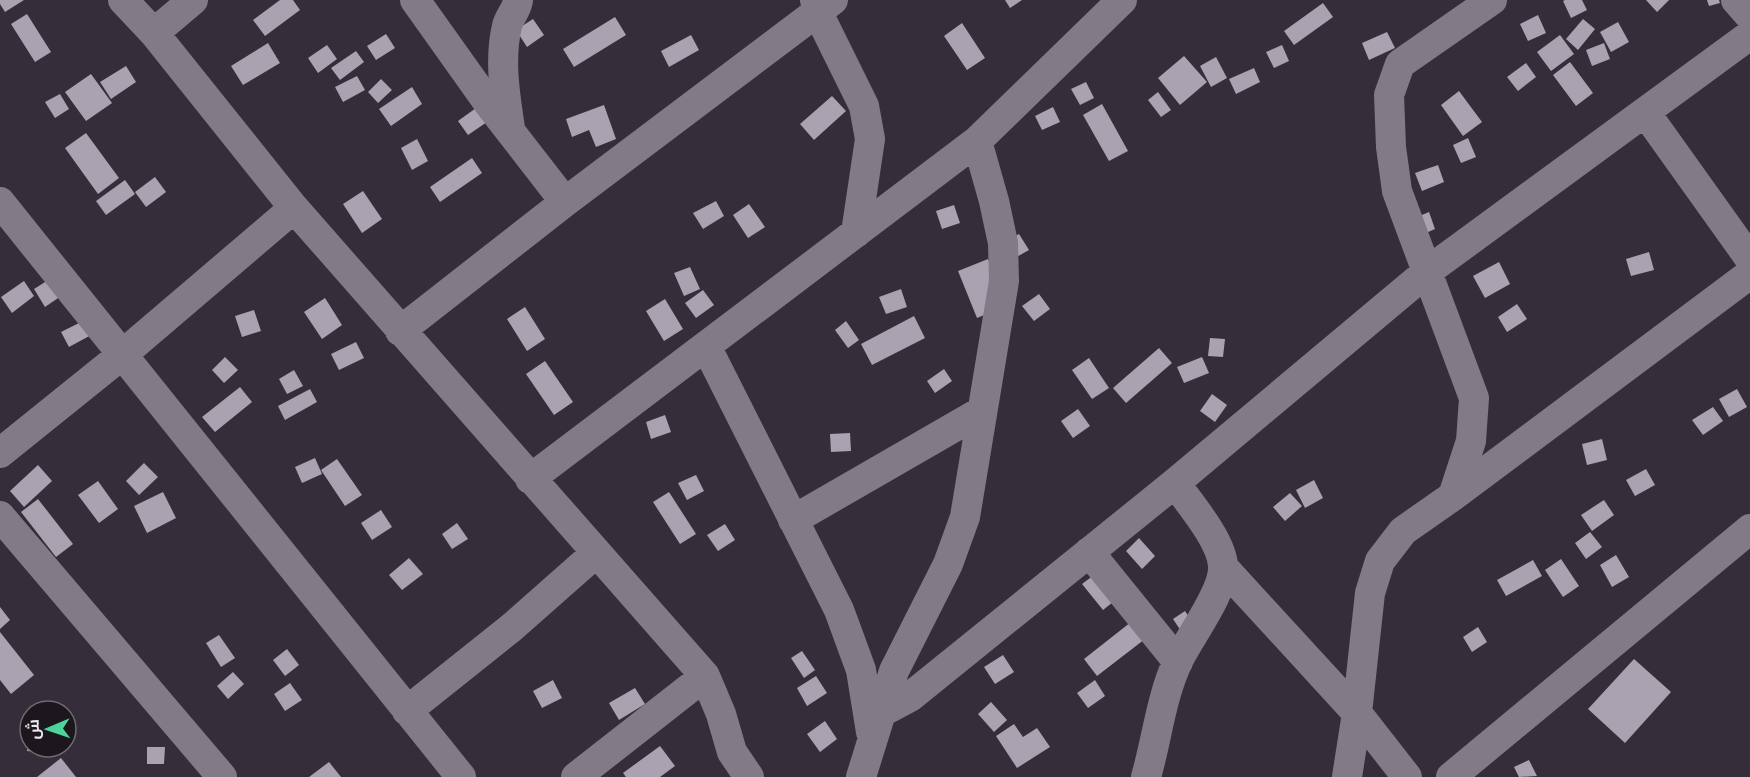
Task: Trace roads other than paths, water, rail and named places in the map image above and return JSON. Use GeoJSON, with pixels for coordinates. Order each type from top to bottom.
{"type":"FeatureCollection","features":[{"type":"Feature","properties":{"kind":"street"},"geometry":{"type":"LineString","coordinates":[[123,0],[154,33],[294,208],[705,676],[721,714],[732,764],[749,777]]}},
{"type":"Feature","properties":{"kind":"street"},"geometry":{"type":"LineString","coordinates":[[154,33],[193,0]]}},
{"type":"Feature","properties":{"kind":"street"},"geometry":{"type":"LineString","coordinates":[[415,0],[510,131],[565,202]]}},
{"type":"Feature","properties":{"kind":"street"},"geometry":{"type":"LineString","coordinates":[[530,479],[977,141],[1122,0]]}},
{"type":"Feature","properties":{"kind":"street"},"geometry":{"type":"LineString","coordinates":[[1453,496],[1471,441],[1474,398],[1397,191],[1390,147],[1389,95],[1400,64],[1490,0]]}},
{"type":"Feature","properties":{"kind":"street"},"geometry":{"type":"LineString","coordinates":[[1736,0],[1750,16]]}},
{"type":"Feature","properties":{"kind":"street"},"geometry":{"type":"LineString","coordinates":[[510,131],[504,89],[504,54],[507,24],[519,2]]}},
{"type":"Feature","properties":{"kind":"street"},"geometry":{"type":"LineString","coordinates":[[400,331],[822,4],[864,106],[870,139],[856,233]]}},
{"type":"Feature","properties":{"kind":"street"},"geometry":{"type":"LineString","coordinates":[[876,725],[1175,483],[1428,271],[1750,35]]}},
{"type":"Feature","properties":{"kind":"street"},"geometry":{"type":"LineString","coordinates":[[1645,112],[1750,259]]}},
{"type":"Feature","properties":{"kind":"street"},"geometry":{"type":"LineString","coordinates":[[861,777],[894,671],[948,564],[964,517],[1004,281],[1003,243],[977,141]]}},
{"type":"Feature","properties":{"kind":"street"},"geometry":{"type":"LineString","coordinates":[[0,202],[461,777]]}},
{"type":"Feature","properties":{"kind":"street"},"geometry":{"type":"LineString","coordinates":[[0,453],[123,354],[294,208]]}},
{"type":"Feature","properties":{"kind":"street"},"geometry":{"type":"LineString","coordinates":[[1347,777],[1357,713],[1370,593],[1380,561],[1403,531],[1750,274]]}},
{"type":"Feature","properties":{"kind":"street"},"geometry":{"type":"LineString","coordinates":[[706,346],[839,610],[861,670],[876,725]]}},
{"type":"Feature","properties":{"kind":"street"},"geometry":{"type":"LineString","coordinates":[[793,520],[982,411]]}},
{"type":"Feature","properties":{"kind":"street"},"geometry":{"type":"LineString","coordinates":[[1126,777],[1150,766],[1166,698],[1178,662],[1216,593],[1224,568],[1220,549],[1175,483]]}},
{"type":"Feature","properties":{"kind":"street"},"geometry":{"type":"LineString","coordinates":[[0,516],[222,777]]}},
{"type":"Feature","properties":{"kind":"street"},"geometry":{"type":"LineString","coordinates":[[1451,777],[1750,529]]}},
{"type":"Feature","properties":{"kind":"street"},"geometry":{"type":"LineString","coordinates":[[1089,552],[1178,662]]}},
{"type":"Feature","properties":{"kind":"street"},"geometry":{"type":"LineString","coordinates":[[407,711],[511,628],[596,553]]}},
{"type":"Feature","properties":{"kind":"street"},"geometry":{"type":"LineString","coordinates":[[1224,568],[1357,713],[1407,777]]}},
{"type":"Feature","properties":{"kind":"street"},"geometry":{"type":"LineString","coordinates":[[576,777],[705,676]]}}]}
